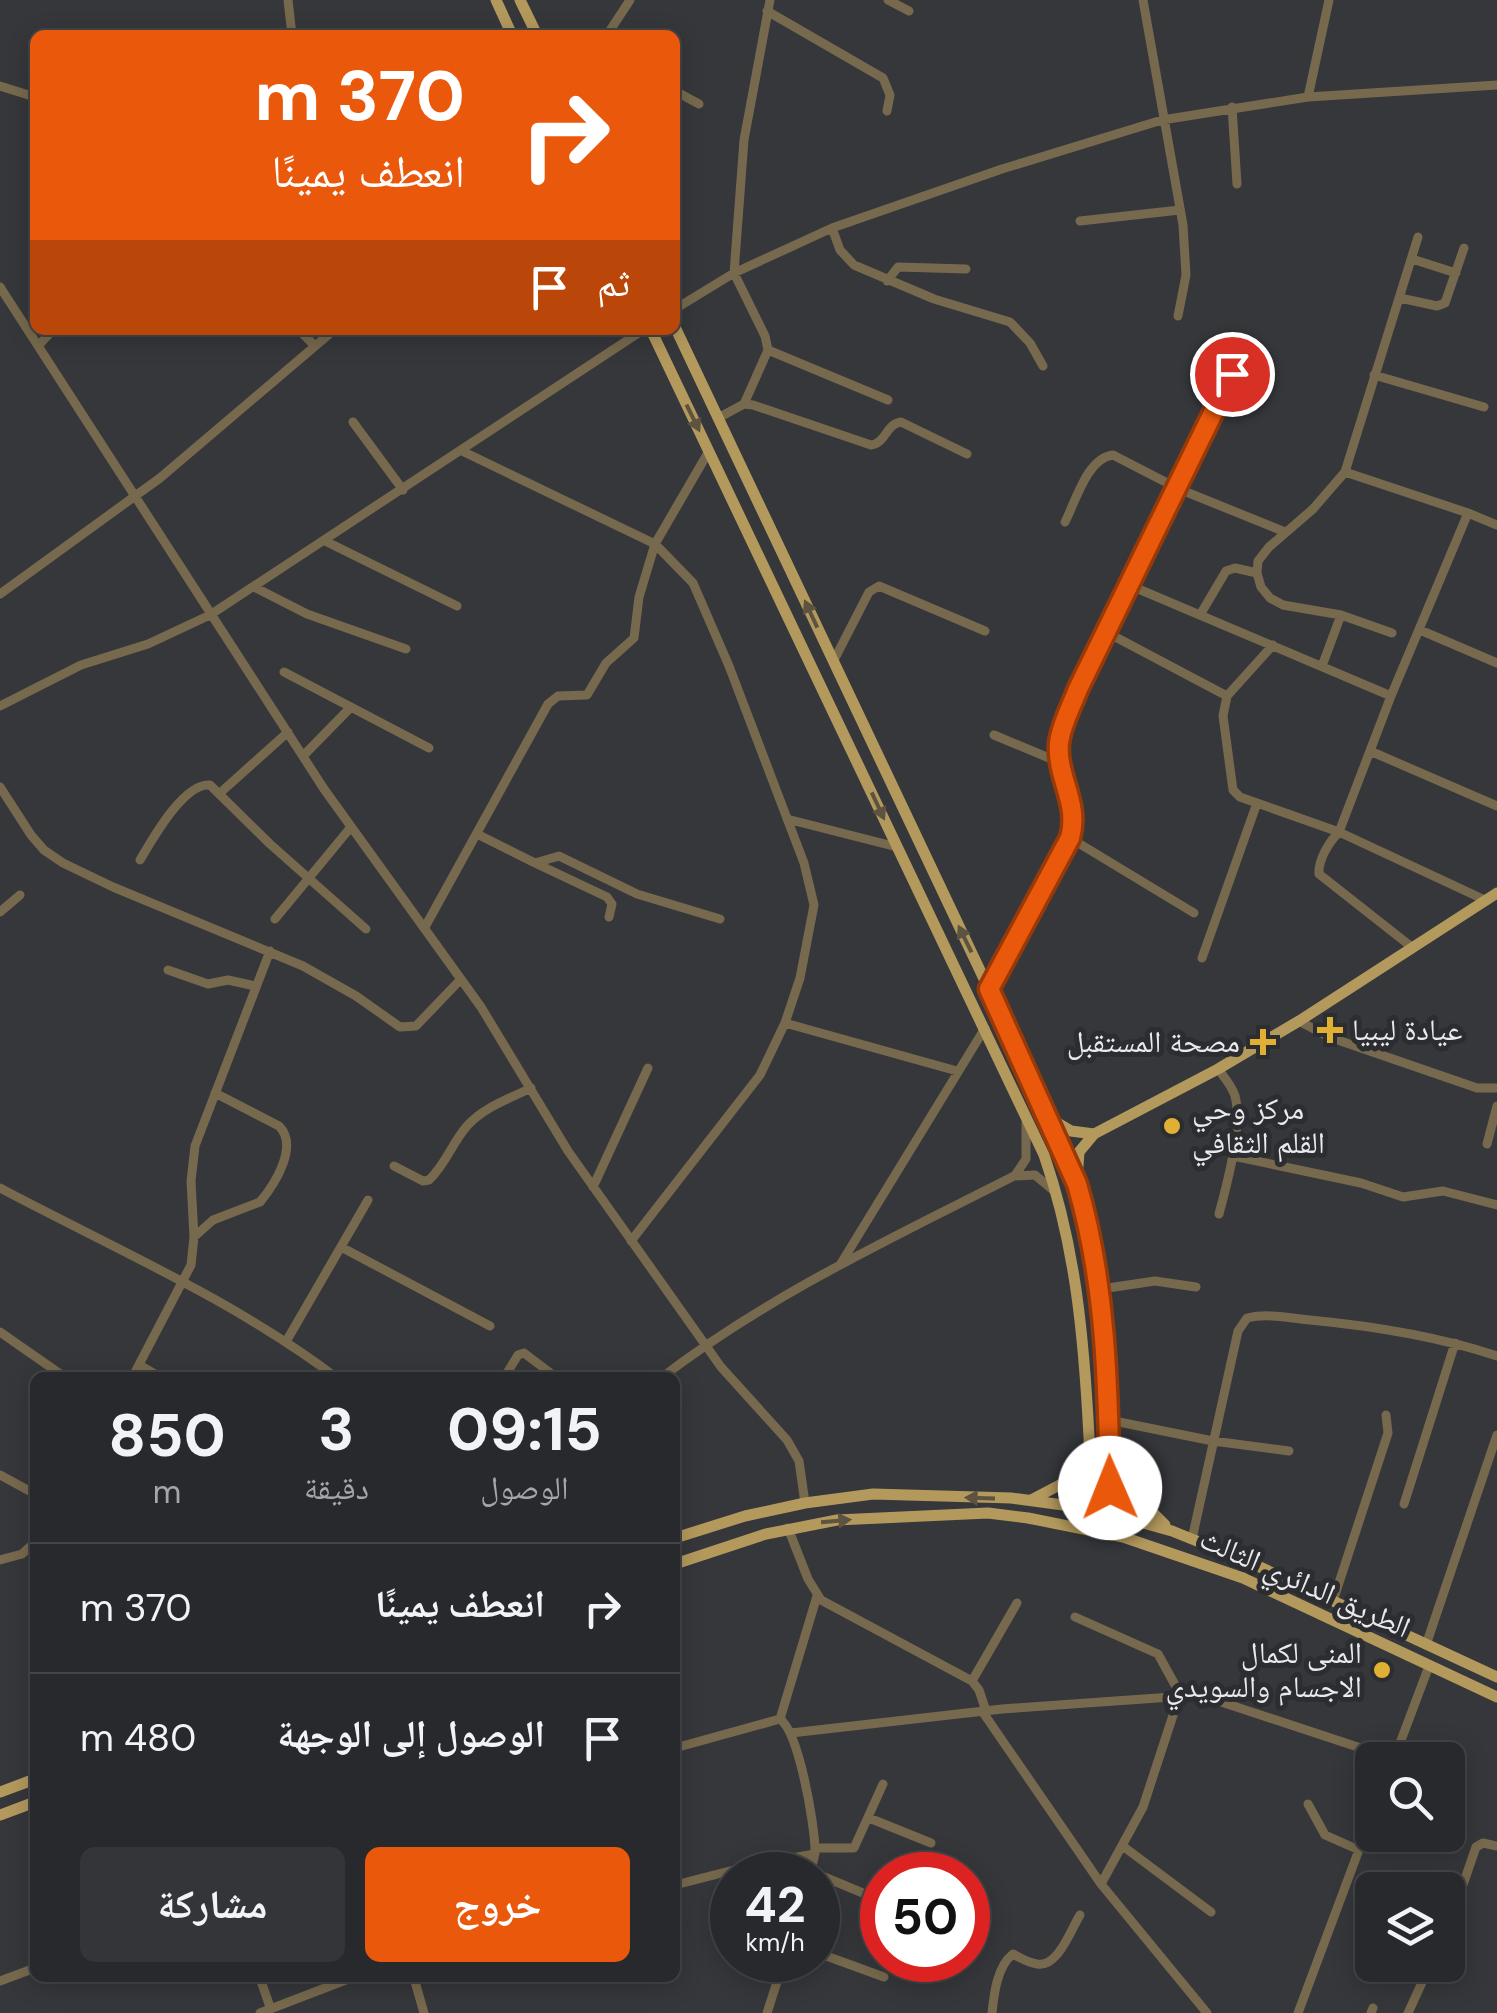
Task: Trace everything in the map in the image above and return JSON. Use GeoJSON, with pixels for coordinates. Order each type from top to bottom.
{"type":"FeatureCollection","features":[{"type":"Feature","properties":{"kind":"main road"},"geometry":{"type":"LineString","coordinates":[[496,0],[510,30]]}},
{"type":"Feature","properties":{"kind":"main road"},"geometry":{"type":"LineString","coordinates":[[520,0],[535,30]]}},
{"type":"Feature","properties":{"kind":"main road"},"geometry":{"type":"LineString","coordinates":[[653,335],[1025,1112],[1058,1195],[1078,1290],[1093,1509],[1090,1529]]}},
{"type":"Feature","properties":{"kind":"main road"},"geometry":{"type":"LineString","coordinates":[[679,335],[989,989],[1077,1184],[1100,1289],[1109,1422],[1109,1534]]}},
{"type":"Feature","properties":{"kind":"main road"},"geometry":{"type":"LineString","coordinates":[[852,752],[870,741]]}},
{"type":"Feature","properties":{"kind":"main road"},"geometry":{"type":"LineString","coordinates":[[1049,1118],[1070,1131],[1094,1134],[1299,1021],[1491,896]]}},
{"type":"Feature","properties":{"kind":"main road"},"geometry":{"type":"LineString","coordinates":[[1077,1184],[1080,1152],[1094,1134]]}},
{"type":"Feature","properties":{"kind":"main road"},"geometry":{"type":"LineString","coordinates":[[1109,1422],[1120,1472],[1128,1488],[1146,1510],[1172,1531]]}},
{"type":"Feature","properties":{"kind":"main road"},"geometry":{"type":"LineString","coordinates":[[1031,1500],[1073,1478],[1085,1457],[1088,1434]]}},
{"type":"Feature","properties":{"kind":"main road","name":"الطريق الدائري الثالث"},"geometry":{"type":"LineString","coordinates":[[680,1536],[745,1516],[873,1494],[1031,1500],[1112,1512],[1192,1539],[1427,1642],[1497,1677]]}},
{"type":"Feature","properties":{"kind":"main road","name":"الطريق الدائري الثالث"},"geometry":{"type":"LineString","coordinates":[[680,1562],[788,1528],[837,1520],[988,1513],[1090,1529],[1170,1551],[1243,1578],[1497,1697]]}},
{"type":"Feature","properties":{"kind":"main road"},"geometry":{"type":"LineString","coordinates":[[0,1792],[30,1781]]}},
{"type":"Feature","properties":{"kind":"main road"},"geometry":{"type":"LineString","coordinates":[[0,1816],[30,1804]]}},
{"type":"Feature","properties":{"kind":"street"},"geometry":{"type":"LineString","coordinates":[[288,0],[291,30]]}},
{"type":"Feature","properties":{"kind":"street"},"geometry":{"type":"LineString","coordinates":[[610,30],[630,0]]}},
{"type":"Feature","properties":{"kind":"street"},"geometry":{"type":"LineString","coordinates":[[718,418],[744,404],[768,350],[734,273],[744,140],[770,0]]}},
{"type":"Feature","properties":{"kind":"street"},"geometry":{"type":"LineString","coordinates":[[888,0],[909,11]]}},
{"type":"Feature","properties":{"kind":"street"},"geometry":{"type":"LineString","coordinates":[[1142,0],[1180,210],[1186,274],[1178,316]]}},
{"type":"Feature","properties":{"kind":"street"},"geometry":{"type":"LineString","coordinates":[[1308,96],[1329,0]]}},
{"type":"Feature","properties":{"kind":"street"},"geometry":{"type":"LineString","coordinates":[[767,12],[882,78],[890,94],[887,111]]}},
{"type":"Feature","properties":{"kind":"street"},"geometry":{"type":"LineString","coordinates":[[680,306],[734,273],[832,228],[1002,169],[1162,120],[1308,96],[1497,85]]}},
{"type":"Feature","properties":{"kind":"street"},"geometry":{"type":"LineString","coordinates":[[0,86],[30,95]]}},
{"type":"Feature","properties":{"kind":"street"},"geometry":{"type":"LineString","coordinates":[[680,94],[699,104]]}},
{"type":"Feature","properties":{"kind":"street"},"geometry":{"type":"LineString","coordinates":[[1232,107],[1237,184]]}},
{"type":"Feature","properties":{"kind":"street"},"geometry":{"type":"LineString","coordinates":[[1080,221],[1180,210]]}},
{"type":"Feature","properties":{"kind":"street"},"geometry":{"type":"LineString","coordinates":[[832,228],[846,259],[886,281],[1010,322],[1030,342],[1043,366]]}},
{"type":"Feature","properties":{"kind":"street"},"geometry":{"type":"LineString","coordinates":[[1392,633],[1341,616],[1283,606],[1261,587],[1257,573],[1258,561],[1322,501],[1345,472],[1418,237]]}},
{"type":"Feature","properties":{"kind":"street"},"geometry":{"type":"LineString","coordinates":[[1400,298],[1442,305],[1448,300],[1464,248]]}},
{"type":"Feature","properties":{"kind":"street"},"geometry":{"type":"LineString","coordinates":[[1412,258],[1456,273]]}},
{"type":"Feature","properties":{"kind":"street"},"geometry":{"type":"LineString","coordinates":[[886,281],[898,267],[966,269]]}},
{"type":"Feature","properties":{"kind":"street"},"geometry":{"type":"LineString","coordinates":[[0,287],[30,334]]}},
{"type":"Feature","properties":{"kind":"street"},"geometry":{"type":"LineString","coordinates":[[31,335],[210,615],[351,827],[461,979],[594,1187],[721,1367],[787,1440],[799,1462],[805,1503]]}},
{"type":"Feature","properties":{"kind":"street"},"geometry":{"type":"LineString","coordinates":[[38,346],[48,335]]}},
{"type":"Feature","properties":{"kind":"street"},"geometry":{"type":"LineString","coordinates":[[304,335],[316,346]]}},
{"type":"Feature","properties":{"kind":"street"},"geometry":{"type":"LineString","coordinates":[[0,594],[160,478],[328,335]]}},
{"type":"Feature","properties":{"kind":"street"},"geometry":{"type":"LineString","coordinates":[[0,706],[81,664],[148,644],[210,615],[636,335]]}},
{"type":"Feature","properties":{"kind":"street"},"geometry":{"type":"LineString","coordinates":[[768,350],[888,400]]}},
{"type":"Feature","properties":{"kind":"street"},"geometry":{"type":"LineString","coordinates":[[989,989],[1070,838],[1075,821],[1060,763],[1059,741],[1078,689],[1232,374]]}},
{"type":"Feature","properties":{"kind":"street"},"geometry":{"type":"LineString","coordinates":[[1374,376],[1484,407]]}},
{"type":"Feature","properties":{"kind":"street"},"geometry":{"type":"LineString","coordinates":[[744,404],[871,446],[891,425],[901,422],[967,454]]}},
{"type":"Feature","properties":{"kind":"street"},"geometry":{"type":"LineString","coordinates":[[354,422],[403,490]]}},
{"type":"Feature","properties":{"kind":"street"},"geometry":{"type":"LineString","coordinates":[[425,927],[548,704],[564,694],[587,695],[606,663],[634,638],[639,597],[655,544],[709,451]]}},
{"type":"Feature","properties":{"kind":"street"},"geometry":{"type":"LineString","coordinates":[[462,452],[655,544],[693,584],[804,862],[814,905],[808,946],[785,1024],[760,1075],[631,1241]]}},
{"type":"Feature","properties":{"kind":"street"},"geometry":{"type":"LineString","coordinates":[[1065,522],[1094,463],[1113,455],[1179,488],[1285,532]]}},
{"type":"Feature","properties":{"kind":"street"},"geometry":{"type":"LineString","coordinates":[[1345,472],[1497,525]]}},
{"type":"Feature","properties":{"kind":"street"},"geometry":{"type":"LineString","coordinates":[[1413,948],[1319,874],[1468,513]]}},
{"type":"Feature","properties":{"kind":"street"},"geometry":{"type":"LineString","coordinates":[[325,541],[457,606]]}},
{"type":"Feature","properties":{"kind":"street"},"geometry":{"type":"LineString","coordinates":[[1200,614],[1226,571],[1235,568],[1257,573]]}},
{"type":"Feature","properties":{"kind":"street"},"geometry":{"type":"LineString","coordinates":[[1129,584],[1391,696]]}},
{"type":"Feature","properties":{"kind":"street"},"geometry":{"type":"LineString","coordinates":[[833,662],[869,592],[880,586],[985,631]]}},
{"type":"Feature","properties":{"kind":"street"},"geometry":{"type":"LineString","coordinates":[[254,588],[307,614],[406,649]]}},
{"type":"Feature","properties":{"kind":"street"},"geometry":{"type":"LineString","coordinates":[[1322,666],[1341,616]]}},
{"type":"Feature","properties":{"kind":"street"},"geometry":{"type":"LineString","coordinates":[[1420,630],[1497,663]]}},
{"type":"Feature","properties":{"kind":"street"},"geometry":{"type":"LineString","coordinates":[[1106,632],[1228,696]]}},
{"type":"Feature","properties":{"kind":"street"},"geometry":{"type":"LineString","coordinates":[[1273,645],[1228,696],[1223,716],[1230,781],[1240,797],[1339,832],[1491,896]]}},
{"type":"Feature","properties":{"kind":"street"},"geometry":{"type":"LineString","coordinates":[[284,672],[429,748]]}},
{"type":"Feature","properties":{"kind":"street"},"geometry":{"type":"LineString","coordinates":[[304,756],[352,707]]}},
{"type":"Feature","properties":{"kind":"street"},"geometry":{"type":"LineString","coordinates":[[220,793],[288,732]]}},
{"type":"Feature","properties":{"kind":"street"},"geometry":{"type":"LineString","coordinates":[[994,735],[1060,763]]}},
{"type":"Feature","properties":{"kind":"street"},"geometry":{"type":"LineString","coordinates":[[1370,751],[1497,806]]}},
{"type":"Feature","properties":{"kind":"street"},"geometry":{"type":"LineString","coordinates":[[140,860],[166,818],[196,786],[206,784],[366,929]]}},
{"type":"Feature","properties":{"kind":"street"},"geometry":{"type":"LineString","coordinates":[[0,787],[31,835],[63,863],[303,966],[400,1027],[408,1028],[421,1021],[461,979]]}},
{"type":"Feature","properties":{"kind":"street"},"geometry":{"type":"LineString","coordinates":[[1202,958],[1257,803]]}},
{"type":"Feature","properties":{"kind":"street"},"geometry":{"type":"LineString","coordinates":[[787,819],[897,847]]}},
{"type":"Feature","properties":{"kind":"street"},"geometry":{"type":"LineString","coordinates":[[274,919],[351,827]]}},
{"type":"Feature","properties":{"kind":"street"},"geometry":{"type":"LineString","coordinates":[[477,834],[607,897],[612,904],[609,917]]}},
{"type":"Feature","properties":{"kind":"street"},"geometry":{"type":"LineString","coordinates":[[1070,838],[1194,913]]}},
{"type":"Feature","properties":{"kind":"street"},"geometry":{"type":"LineString","coordinates":[[535,863],[559,856],[637,894],[720,919]]}},
{"type":"Feature","properties":{"kind":"street"},"geometry":{"type":"LineString","coordinates":[[0,912],[20,896]]}},
{"type":"Feature","properties":{"kind":"street"},"geometry":{"type":"LineString","coordinates":[[135,1372],[194,1256],[192,1164],[270,951]]}},
{"type":"Feature","properties":{"kind":"street"},"geometry":{"type":"LineString","coordinates":[[168,970],[208,984],[228,980],[255,986]]}},
{"type":"Feature","properties":{"kind":"street"},"geometry":{"type":"LineString","coordinates":[[1299,1021],[1329,1037],[1477,1088],[1497,1088]]}},
{"type":"Feature","properties":{"kind":"street"},"geometry":{"type":"LineString","coordinates":[[785,1024],[957,1072]]}},
{"type":"Feature","properties":{"kind":"street"},"geometry":{"type":"LineString","coordinates":[[838,1268],[985,1028]]}},
{"type":"Feature","properties":{"kind":"street"},"geometry":{"type":"LineString","coordinates":[[594,1187],[648,1068]]}},
{"type":"Feature","properties":{"kind":"street"},"geometry":{"type":"LineString","coordinates":[[1218,1068],[1234,1094],[1233,1156],[1219,1214]]}},
{"type":"Feature","properties":{"kind":"street"},"geometry":{"type":"LineString","coordinates":[[394,1166],[423,1181],[429,1180],[450,1156],[466,1126],[483,1111],[532,1088]]}},
{"type":"Feature","properties":{"kind":"street"},"geometry":{"type":"LineString","coordinates":[[194,1236],[214,1220],[260,1202],[288,1149],[286,1132],[279,1126],[215,1093]]}},
{"type":"Feature","properties":{"kind":"street"},"geometry":{"type":"LineString","coordinates":[[1487,1144],[1497,1106]]}},
{"type":"Feature","properties":{"kind":"street"},"geometry":{"type":"LineString","coordinates":[[1014,1176],[1024,1165],[1027,1154],[1025,1112]]}},
{"type":"Feature","properties":{"kind":"street"},"geometry":{"type":"LineString","coordinates":[[1233,1156],[1360,1183],[1403,1197],[1443,1191],[1497,1205]]}},
{"type":"Feature","properties":{"kind":"street"},"geometry":{"type":"LineString","coordinates":[[669,1372],[704,1344],[1014,1176],[1028,1174],[1041,1178],[1058,1195]]}},
{"type":"Feature","properties":{"kind":"street"},"geometry":{"type":"LineString","coordinates":[[0,1188],[287,1340],[329,1372]]}},
{"type":"Feature","properties":{"kind":"street"},"geometry":{"type":"LineString","coordinates":[[287,1340],[368,1200]]}},
{"type":"Feature","properties":{"kind":"street"},"geometry":{"type":"LineString","coordinates":[[341,1247],[490,1326]]}},
{"type":"Feature","properties":{"kind":"street"},"geometry":{"type":"LineString","coordinates":[[1100,1289],[1155,1280],[1196,1287]]}},
{"type":"Feature","properties":{"kind":"street"},"geometry":{"type":"LineString","coordinates":[[1192,1539],[1238,1330],[1247,1318],[1359,1324],[1456,1343],[1497,1356]]}},
{"type":"Feature","properties":{"kind":"street"},"geometry":{"type":"LineString","coordinates":[[0,1332],[57,1372]]}},
{"type":"Feature","properties":{"kind":"street"},"geometry":{"type":"LineString","coordinates":[[1404,1504],[1456,1343]]}},
{"type":"Feature","properties":{"kind":"street"},"geometry":{"type":"LineString","coordinates":[[508,1372],[524,1352],[549,1372]]}},
{"type":"Feature","properties":{"kind":"street"},"geometry":{"type":"LineString","coordinates":[[139,1365],[151,1372]]}},
{"type":"Feature","properties":{"kind":"street"},"geometry":{"type":"LineString","coordinates":[[1333,1601],[1388,1433],[1386,1415]]}},
{"type":"Feature","properties":{"kind":"street"},"geometry":{"type":"LineString","coordinates":[[1109,1422],[1289,1451]]}},
{"type":"Feature","properties":{"kind":"street"},"geometry":{"type":"LineString","coordinates":[[1427,1642],[1497,1435]]}},
{"type":"Feature","properties":{"kind":"street"},"geometry":{"type":"LineString","coordinates":[[0,1475],[30,1491]]}},
{"type":"Feature","properties":{"kind":"street"},"geometry":{"type":"LineString","coordinates":[[788,1528],[817,1596],[824,1603],[972,1682],[980,1690],[984,1711],[1101,1884],[1207,2013]]}},
{"type":"Feature","properties":{"kind":"street"},"geometry":{"type":"LineString","coordinates":[[0,1560],[22,1554],[30,1547]]}},
{"type":"Feature","properties":{"kind":"street"},"geometry":{"type":"LineString","coordinates":[[780,1719],[817,1596]]}},
{"type":"Feature","properties":{"kind":"street"},"geometry":{"type":"LineString","coordinates":[[972,1682],[1016,1603]]}},
{"type":"Feature","properties":{"kind":"street"},"geometry":{"type":"LineString","coordinates":[[1074,1617],[1158,1654],[1180,1694],[1156,1772],[1124,1848],[1101,1884]]}},
{"type":"Feature","properties":{"kind":"street"},"geometry":{"type":"LineString","coordinates":[[1401,1742],[1428,1666]]}},
{"type":"Feature","properties":{"kind":"street"},"geometry":{"type":"LineString","coordinates":[[791,1733],[1180,1694],[1212,1698],[1355,1747]]}},
{"type":"Feature","properties":{"kind":"street"},"geometry":{"type":"LineString","coordinates":[[780,1719],[791,1733],[815,1851]]}},
{"type":"Feature","properties":{"kind":"street"},"geometry":{"type":"LineString","coordinates":[[680,1747],[780,1719]]}},
{"type":"Feature","properties":{"kind":"street"},"geometry":{"type":"LineString","coordinates":[[680,1884],[815,1851],[852,1850],[883,1784]]}},
{"type":"Feature","properties":{"kind":"street"},"geometry":{"type":"LineString","coordinates":[[1308,1804],[1325,1835],[1355,1848]]}},
{"type":"Feature","properties":{"kind":"street"},"geometry":{"type":"LineString","coordinates":[[869,1818],[931,1844]]}},
{"type":"Feature","properties":{"kind":"street"},"geometry":{"type":"LineString","coordinates":[[1465,1879],[1476,1847],[1482,1843],[1497,1846]]}},
{"type":"Feature","properties":{"kind":"street"},"geometry":{"type":"LineString","coordinates":[[1124,1848],[1211,1912]]}},
{"type":"Feature","properties":{"kind":"street"},"geometry":{"type":"LineString","coordinates":[[1298,2013],[1358,1852]]}},
{"type":"Feature","properties":{"kind":"street"},"geometry":{"type":"LineString","coordinates":[[992,2013],[1006,1959],[1013,1954],[1047,1964],[1057,1955],[1080,1914]]}},
{"type":"Feature","properties":{"kind":"street"},"geometry":{"type":"LineString","coordinates":[[0,1981],[30,1970]]}},
{"type":"Feature","properties":{"kind":"street"},"geometry":{"type":"LineString","coordinates":[[261,1982],[270,2007]]}},
{"type":"Feature","properties":{"kind":"street"},"geometry":{"type":"LineString","coordinates":[[260,2013],[341,1982]]}},
{"type":"Feature","properties":{"kind":"street"},"geometry":{"type":"LineString","coordinates":[[415,1982],[424,2013]]}},
{"type":"Feature","properties":{"kind":"street"},"geometry":{"type":"LineString","coordinates":[[767,2013],[777,1982]]}},
{"type":"Feature","properties":{"kind":"street"},"geometry":{"type":"LineString","coordinates":[[1408,2013],[1422,1982]]}},
{"type":"Feature","properties":{"kind":"place","name":"عيادة ليبيا"},"geometry":{"type":"Point","coordinates":[1330,1030]}},
{"type":"Feature","properties":{"kind":"place","name":"مصحة المستقبل"},"geometry":{"type":"Point","coordinates":[1263,1042]}},
{"type":"Feature","properties":{"kind":"place","name":"مركز وحي القلم الثقافي"},"geometry":{"type":"Point","coordinates":[1172,1126]}},
{"type":"Feature","properties":{"kind":"place","name":"المنى لكمال الاجسام والسويدي"},"geometry":{"type":"Point","coordinates":[1382,1670]}},
{"type":"Feature","properties":{"kind":"route"},"geometry":{"type":"LineString","coordinates":[[1110,1488],[1100,1289],[1087,1219],[1049,1118],[989,989],[1070,838],[1075,821],[1060,763],[1059,741],[1078,689],[1232,374]]}}]}
